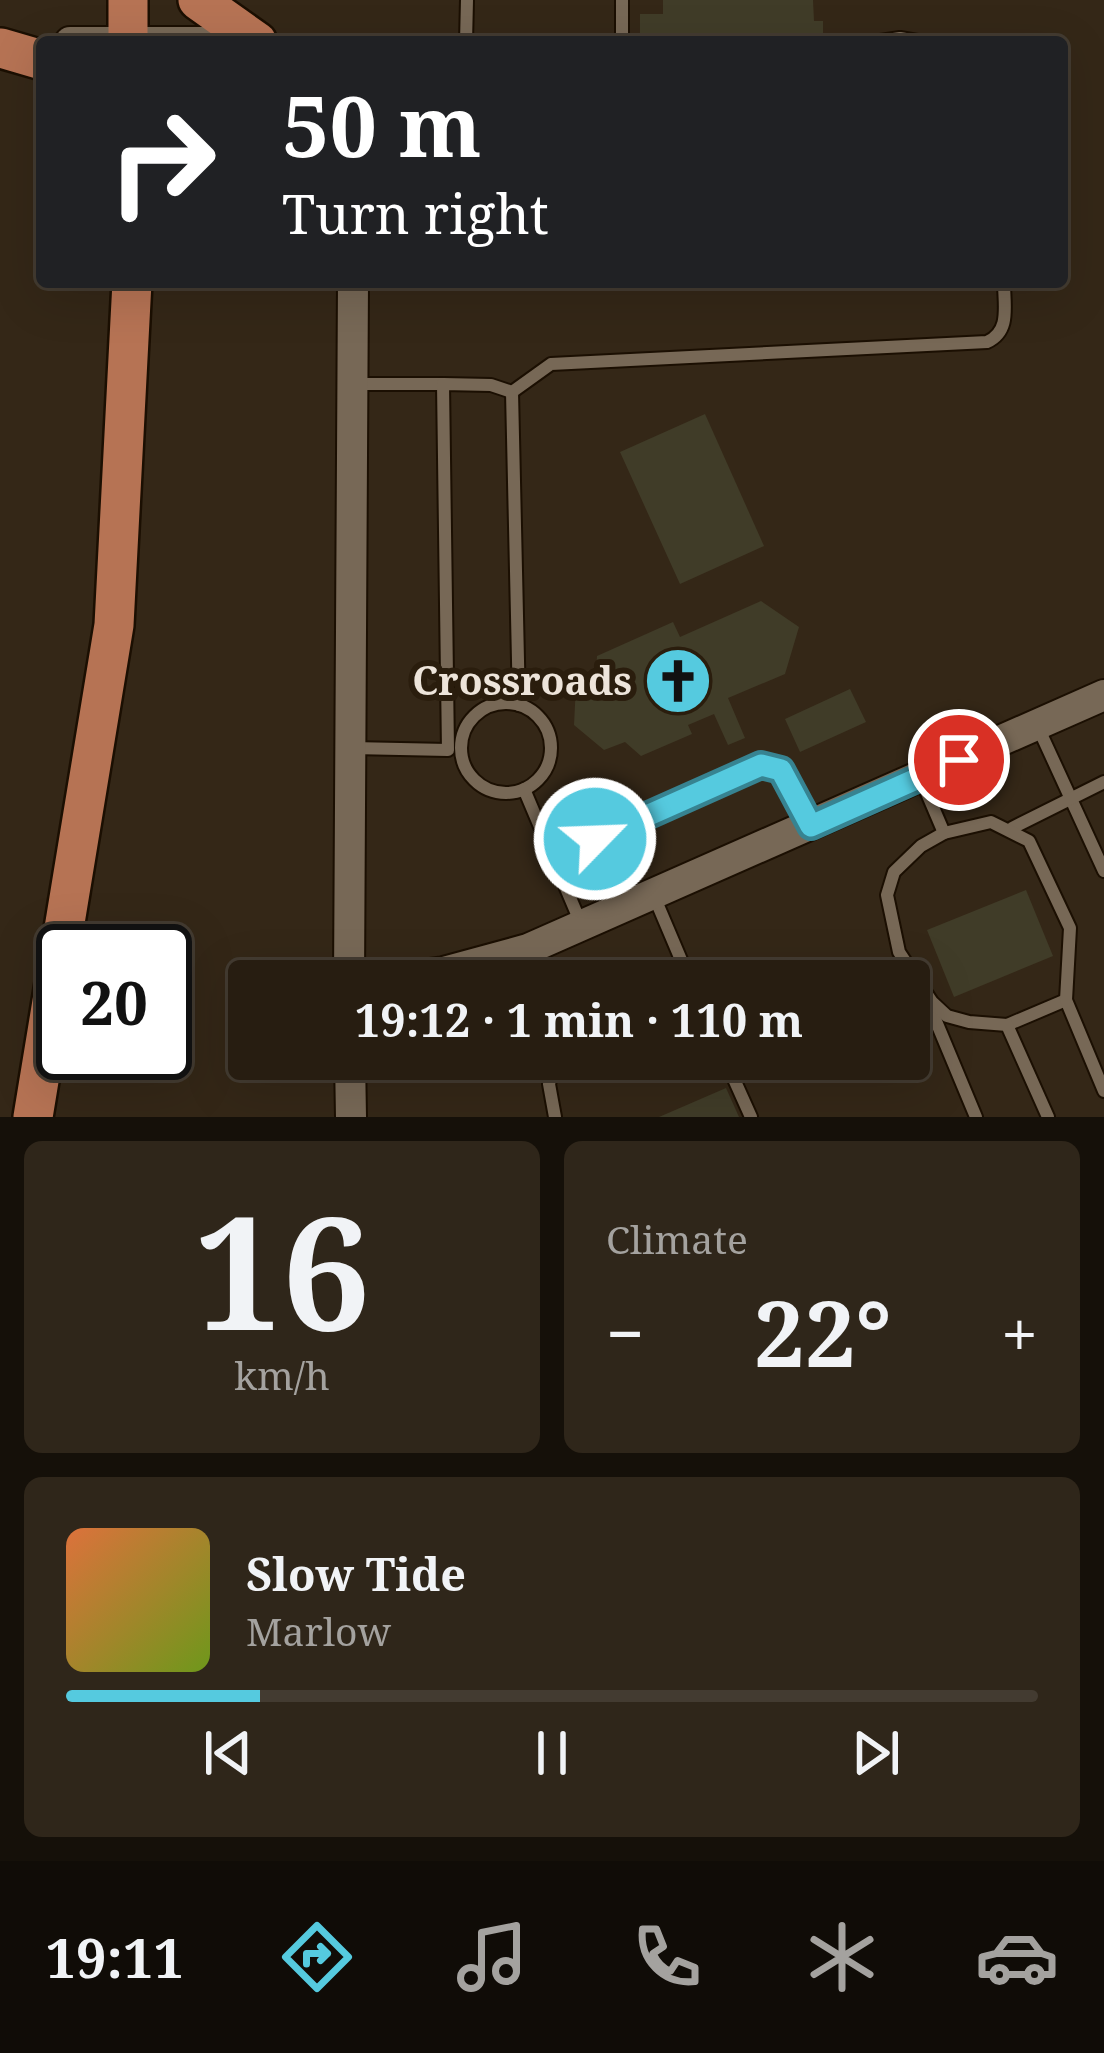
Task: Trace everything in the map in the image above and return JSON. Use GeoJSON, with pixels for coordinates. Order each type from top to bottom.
{"type":"FeatureCollection","features":[{"type":"Feature","properties":{"kind":"highway"},"geometry":{"type":"LineString","coordinates":[[128,0],[128,36]]}},
{"type":"Feature","properties":{"kind":"highway"},"geometry":{"type":"LineString","coordinates":[[199,0],[246,36]]}},
{"type":"Feature","properties":{"kind":"highway"},"geometry":{"type":"LineString","coordinates":[[0,48],[36,58]]}},
{"type":"Feature","properties":{"kind":"highway"},"geometry":{"type":"LineString","coordinates":[[33,1117],[114,625],[133,288]]}},
{"type":"Feature","properties":{"kind":"street"},"geometry":{"type":"LineString","coordinates":[[0,48],[36,44]]}},
{"type":"Feature","properties":{"kind":"street"},"geometry":{"type":"LineString","coordinates":[[349,960],[353,288]]}},
{"type":"Feature","properties":{"kind":"street"},"geometry":{"type":"LineString","coordinates":[[493,960],[583,927],[1104,695]]}},
{"type":"Feature","properties":{"kind":"street"},"geometry":{"type":"LineString","coordinates":[[350,1080],[351,1117]]}},
{"type":"Feature","properties":{"kind":"lane"},"geometry":{"type":"LineString","coordinates":[[466,36],[467,0]]}},
{"type":"Feature","properties":{"kind":"lane"},"geometry":{"type":"LineString","coordinates":[[622,0],[622,36]]}},
{"type":"Feature","properties":{"kind":"lane"},"geometry":{"type":"LineString","coordinates":[[512,392],[551,364],[987,342],[1004,326],[1004,288]]}},
{"type":"Feature","properties":{"kind":"lane"},"geometry":{"type":"LineString","coordinates":[[353,384],[490,385],[512,392]]}},
{"type":"Feature","properties":{"kind":"lane"},"geometry":{"type":"LineString","coordinates":[[443,384],[454,750],[478,782],[500,793],[524,789],[543,774],[550,740],[539,718],[519,705],[484,709],[467,726],[454,750]]}},
{"type":"Feature","properties":{"kind":"lane"},"geometry":{"type":"LineString","coordinates":[[512,392],[519,705]]}},
{"type":"Feature","properties":{"kind":"lane"},"geometry":{"type":"LineString","coordinates":[[1037,725],[1104,871]]}},
{"type":"Feature","properties":{"kind":"lane"},"geometry":{"type":"LineString","coordinates":[[350,748],[454,750]]}},
{"type":"Feature","properties":{"kind":"lane"},"geometry":{"type":"LineString","coordinates":[[553,858],[761,765],[781,770],[811,826]]}},
{"type":"Feature","properties":{"kind":"lane"},"geometry":{"type":"LineString","coordinates":[[920,777],[944,833]]}},
{"type":"Feature","properties":{"kind":"lane"},"geometry":{"type":"LineString","coordinates":[[1012,828],[1104,782]]}},
{"type":"Feature","properties":{"kind":"lane"},"geometry":{"type":"LineString","coordinates":[[524,789],[583,927]]}},
{"type":"Feature","properties":{"kind":"lane"},"geometry":{"type":"LineString","coordinates":[[904,960],[887,895],[894,872],[944,833],[991,822],[1012,828],[1029,841],[1070,928],[1066,1000],[1104,1091]]}},
{"type":"Feature","properties":{"kind":"lane"},"geometry":{"type":"LineString","coordinates":[[654,896],[681,960]]}},
{"type":"Feature","properties":{"kind":"lane"},"geometry":{"type":"LineString","coordinates":[[930,998],[947,1016],[1007,1025],[1066,1000]]}},
{"type":"Feature","properties":{"kind":"lane"},"geometry":{"type":"LineString","coordinates":[[930,1006],[976,1117]]}},
{"type":"Feature","properties":{"kind":"lane"},"geometry":{"type":"LineString","coordinates":[[1007,1025],[1048,1117]]}},
{"type":"Feature","properties":{"kind":"lane"},"geometry":{"type":"LineString","coordinates":[[550,1080],[555,1117]]}},
{"type":"Feature","properties":{"kind":"lane"},"geometry":{"type":"LineString","coordinates":[[734,1080],[751,1117]]}},
{"type":"Feature","properties":{"kind":"building"},"geometry":{"type":"Polygon","coordinates":[[[663,0],[813,0],[814,21],[823,21],[823,36],[640,36],[640,14],[663,14],[663,0]]]}},
{"type":"Feature","properties":{"kind":"building"},"geometry":{"type":"Polygon","coordinates":[[[705,414],[764,546],[680,584],[620,452],[705,414]]]}},
{"type":"Feature","properties":{"kind":"building","name":"Crossroads"},"geometry":{"type":"Polygon","coordinates":[[[761,601],[799,627],[785,674],[728,698],[745,738],[728,745],[714,714],[688,725],[692,734],[641,756],[625,742],[604,750],[574,725],[576,685],[596,676],[597,656],[673,622],[680,637],[761,601]]]}},
{"type":"Feature","properties":{"kind":"building"},"geometry":{"type":"Polygon","coordinates":[[[850,689],[866,722],[800,752],[785,719],[850,689]]]}},
{"type":"Feature","properties":{"kind":"building"},"geometry":{"type":"Polygon","coordinates":[[[1026,890],[1053,956],[954,997],[927,930],[1026,890]]]}},
{"type":"Feature","properties":{"kind":"building"},"geometry":{"type":"Polygon","coordinates":[[[726,1088],[739,1117],[659,1117],[726,1088]]]}},
{"type":"Feature","properties":{"kind":"place","name":"Crossroads"},"geometry":{"type":"Point","coordinates":[678,681]}},
{"type":"Feature","properties":{"kind":"route"},"geometry":{"type":"LineString","coordinates":[[595,839],[761,765],[781,770],[811,826],[959,760]]}}]}
